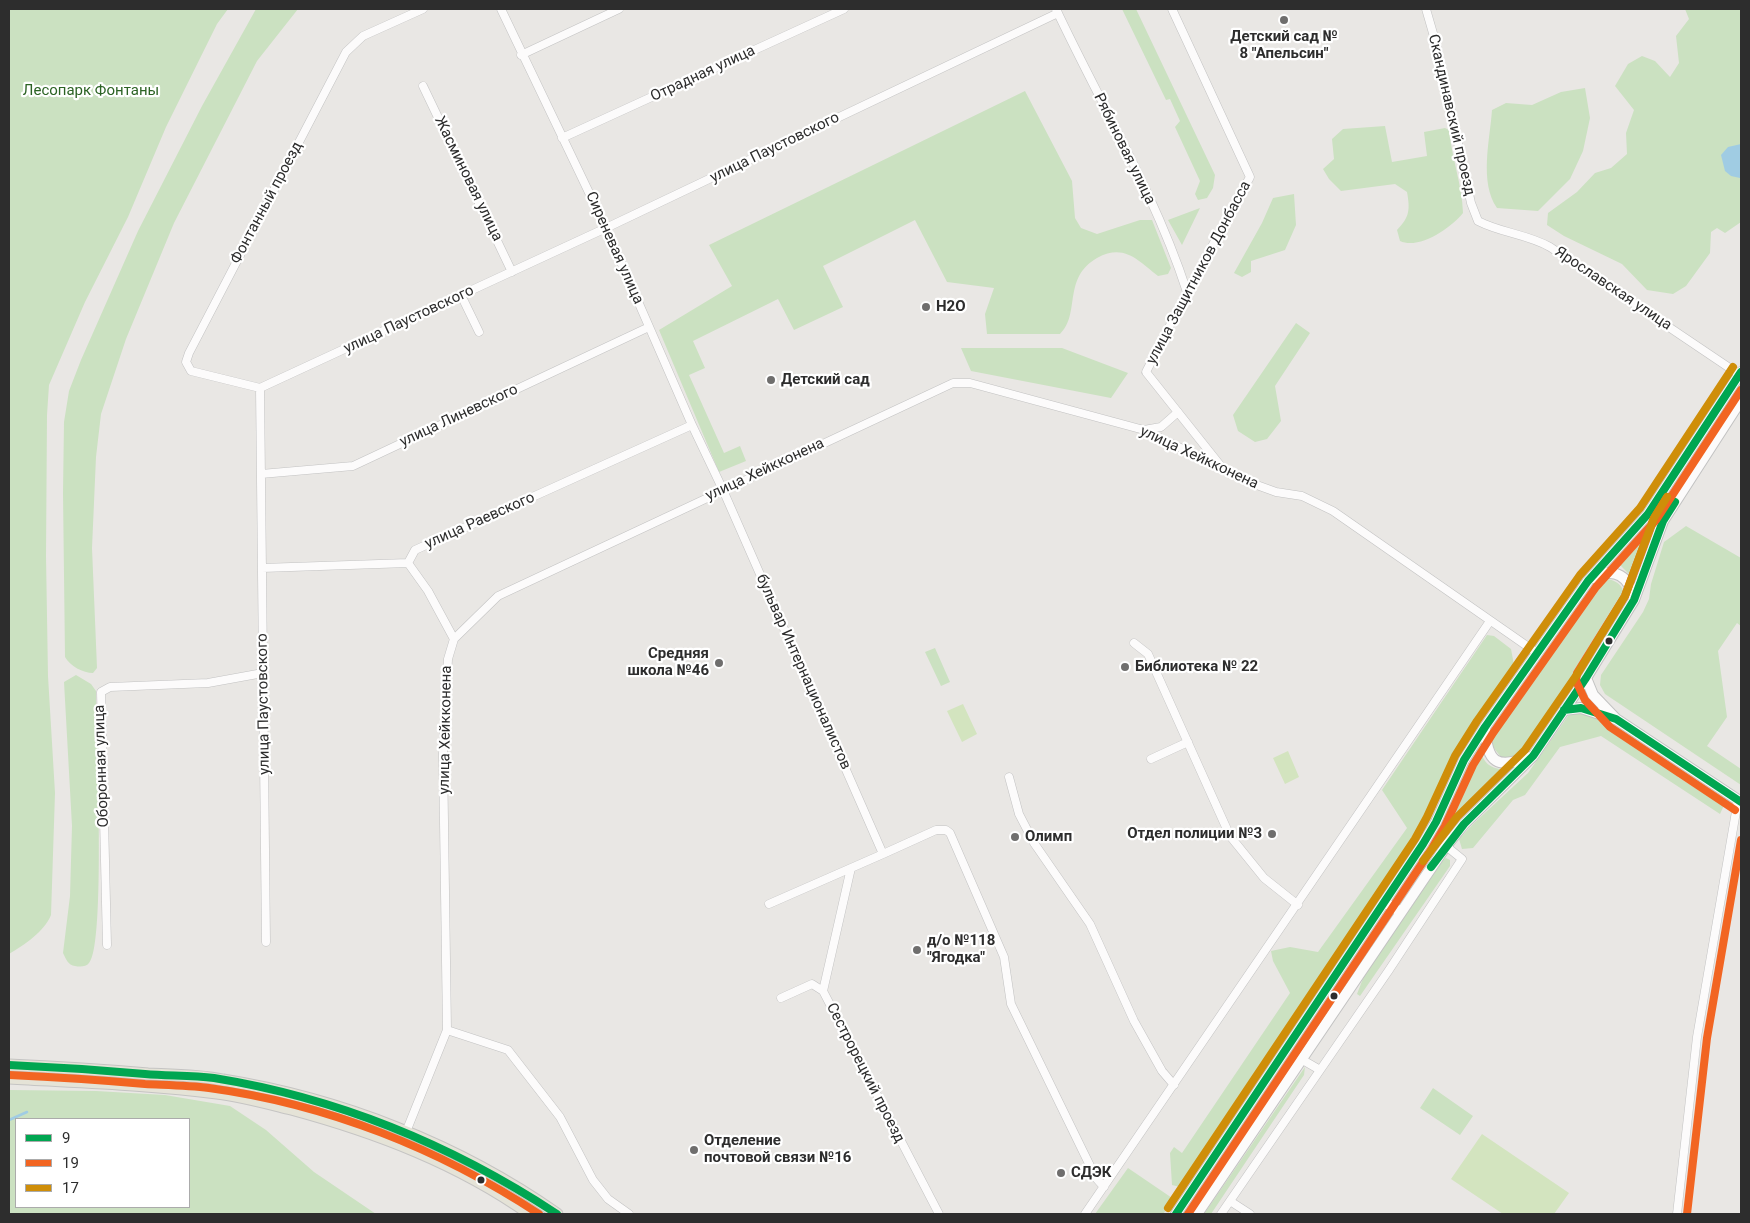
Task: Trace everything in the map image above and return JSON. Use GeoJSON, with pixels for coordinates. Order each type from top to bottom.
{"type":"FeatureCollection","features":[{"type":"Feature","properties":{"kind":"main road"},"geometry":{"type":"LineString","coordinates":[[9,1065],[213,1078],[282,1092],[334,1106],[406,1132],[453,1153],[557,1214]]}},
{"type":"Feature","properties":{"kind":"main road"},"geometry":{"type":"LineString","coordinates":[[122,1085],[124,1072]]}},
{"type":"Feature","properties":{"kind":"main road"},"geometry":{"type":"LineString","coordinates":[[9,1078],[94,1082],[218,1093],[256,1100],[331,1120],[430,1156],[509,1200],[530,1214]]}},
{"type":"Feature","properties":{"kind":"street","name":"Фонтанный проезд"},"geometry":{"type":"LineString","coordinates":[[260,388],[191,371],[186,362],[189,353],[346,52],[363,36],[423,9]]}},
{"type":"Feature","properties":{"kind":"street","name":"Сиреневая улица"},"geometry":{"type":"LineString","coordinates":[[501,9],[606,228],[692,425],[723,490]]}},
{"type":"Feature","properties":{"kind":"street"},"geometry":{"type":"LineString","coordinates":[[522,55],[619,9]]}},
{"type":"Feature","properties":{"kind":"street","name":"Отрадная улица"},"geometry":{"type":"LineString","coordinates":[[562,138],[844,9]]}},
{"type":"Feature","properties":{"kind":"street","name":"улица Защитников Донбасса"},"geometry":{"type":"LineString","coordinates":[[1172,9],[1250,177],[1146,372],[1222,468]]}},
{"type":"Feature","properties":{"kind":"street","name":"Скандинавский проезд"},"geometry":{"type":"LineString","coordinates":[[1426,9],[1437,47],[1471,203],[1478,221]]}},
{"type":"Feature","properties":{"kind":"street","name":"улица Паустовского"},"geometry":{"type":"LineString","coordinates":[[266,942],[260,388],[606,228],[1057,11]]}},
{"type":"Feature","properties":{"kind":"street","name":"Рябиновая улица"},"geometry":{"type":"LineString","coordinates":[[1057,11],[1159,219],[1176,259],[1187,292]]}},
{"type":"Feature","properties":{"kind":"street","name":"Жасминовая улица"},"geometry":{"type":"LineString","coordinates":[[423,86],[512,272]]}},
{"type":"Feature","properties":{"kind":"street","name":"Ярославская улица"},"geometry":{"type":"LineString","coordinates":[[1478,221],[1492,228],[1537,240],[1550,247],[1740,373]]}},
{"type":"Feature","properties":{"kind":"street"},"geometry":{"type":"LineString","coordinates":[[461,295],[479,332]]}},
{"type":"Feature","properties":{"kind":"street","name":"улица Линевского"},"geometry":{"type":"LineString","coordinates":[[261,474],[353,466],[649,327]]}},
{"type":"Feature","properties":{"kind":"street"},"geometry":{"type":"LineString","coordinates":[[1176,1214],[1436,822],[1464,760],[1485,727],[1588,581],[1648,514],[1740,373]]}},
{"type":"Feature","properties":{"kind":"street","name":"улица Хейкконена"},"geometry":{"type":"LineString","coordinates":[[406,1132],[447,1030],[443,753],[448,659],[454,639],[498,596],[953,383],[970,384],[1144,430],[1254,484],[1276,492],[1302,496],[1328,508],[1537,653]]}},
{"type":"Feature","properties":{"kind":"street"},"geometry":{"type":"LineString","coordinates":[[1196,1214],[1446,846],[1464,824],[1533,756],[1586,678],[1634,600],[1663,521],[1741,400]]}},
{"type":"Feature","properties":{"kind":"street"},"geometry":{"type":"LineString","coordinates":[[1144,430],[1160,427],[1178,412]]}},
{"type":"Feature","properties":{"kind":"street","name":"улица Раевского"},"geometry":{"type":"LineString","coordinates":[[408,563],[415,550],[692,425]]}},
{"type":"Feature","properties":{"kind":"street","name":"бульвар Интернационалистов"},"geometry":{"type":"LineString","coordinates":[[723,490],[883,854]]}},
{"type":"Feature","properties":{"kind":"street"},"geometry":{"type":"LineString","coordinates":[[262,568],[408,563],[428,591],[454,639]]}},
{"type":"Feature","properties":{"kind":"street"},"geometry":{"type":"LineString","coordinates":[[1588,581],[1606,572],[1620,574],[1631,586],[1634,600]]}},
{"type":"Feature","properties":{"kind":"street"},"geometry":{"type":"LineString","coordinates":[[1085,1214],[1298,905],[1490,621]]}},
{"type":"Feature","properties":{"kind":"street"},"geometry":{"type":"LineString","coordinates":[[1134,643],[1148,654],[1230,836],[1264,878],[1298,905]]}},
{"type":"Feature","properties":{"kind":"street","name":"Оборонная улица"},"geometry":{"type":"LineString","coordinates":[[107,945],[101,692],[110,687],[208,683],[263,673]]}},
{"type":"Feature","properties":{"kind":"street"},"geometry":{"type":"LineString","coordinates":[[1586,678],[1593,695],[1616,719],[1740,801],[1699,1020],[1677,1214]]}},
{"type":"Feature","properties":{"kind":"street"},"geometry":{"type":"LineString","coordinates":[[1564,710],[1581,708],[1616,719]]}},
{"type":"Feature","properties":{"kind":"street"},"geometry":{"type":"LineString","coordinates":[[1485,727],[1488,750],[1492,759],[1501,764],[1510,764],[1533,756]]}},
{"type":"Feature","properties":{"kind":"street"},"geometry":{"type":"LineString","coordinates":[[1151,759],[1188,742]]}},
{"type":"Feature","properties":{"kind":"street"},"geometry":{"type":"LineString","coordinates":[[1009,777],[1019,814],[1034,843],[1090,924],[1134,1020],[1162,1071],[1174,1085]]}},
{"type":"Feature","properties":{"kind":"street"},"geometry":{"type":"LineString","coordinates":[[770,904],[936,830],[946,830],[950,833],[1004,957],[1011,1004],[1096,1178],[1104,1187]]}},
{"type":"Feature","properties":{"kind":"street"},"geometry":{"type":"LineString","coordinates":[[1221,1214],[1462,859],[1446,846]]}},
{"type":"Feature","properties":{"kind":"street","name":"Сестрорецкий проезд"},"geometry":{"type":"LineString","coordinates":[[851,868],[823,991],[939,1214]]}},
{"type":"Feature","properties":{"kind":"street"},"geometry":{"type":"LineString","coordinates":[[1384,902],[1401,912]]}},
{"type":"Feature","properties":{"kind":"street"},"geometry":{"type":"LineString","coordinates":[[781,998],[812,984],[823,991]]}},
{"type":"Feature","properties":{"kind":"street"},"geometry":{"type":"LineString","coordinates":[[447,1030],[508,1050],[560,1117],[593,1180],[608,1199],[629,1214]]}},
{"type":"Feature","properties":{"kind":"street"},"geometry":{"type":"LineString","coordinates":[[1301,1059],[1320,1070]]}},
{"type":"Feature","properties":{"kind":"street"},"geometry":{"type":"LineString","coordinates":[[1230,1200],[1250,1214]]}},
{"type":"Feature","properties":{"kind":"green space","name":"Лесопарк Фонтаны"},"geometry":{"type":"Polygon","coordinates":[[[9,9],[228,9],[217,24],[166,127],[128,217],[85,302],[49,385],[46,556],[48,676],[55,793],[51,915],[39,932],[9,954],[9,9]]]}},
{"type":"Feature","properties":{"kind":"green space"},"geometry":{"type":"Polygon","coordinates":[[[256,9],[298,9],[257,61],[174,223],[126,339],[101,414],[96,457],[92,548],[97,668],[93,673],[85,672],[73,666],[65,657],[64,422],[69,391],[138,231],[202,106],[256,9]]]}},
{"type":"Feature","properties":{"kind":"green space"},"geometry":{"type":"Polygon","coordinates":[[[1122,9],[1136,9],[1215,175],[1213,188],[1207,198],[1198,200],[1195,194],[1200,181],[1175,127],[1180,121],[1170,99],[1166,100],[1122,9]]]}},
{"type":"Feature","properties":{"kind":"green space"},"geometry":{"type":"Polygon","coordinates":[[[1685,9],[1741,9],[1741,222],[1725,233],[1717,228],[1711,232],[1710,253],[1686,286],[1673,294],[1647,290],[1622,264],[1564,236],[1547,225],[1548,213],[1577,192],[1595,173],[1611,168],[1627,154],[1626,133],[1634,110],[1615,86],[1628,64],[1642,56],[1655,61],[1670,77],[1679,63],[1676,36],[1689,19],[1685,9]]]}},
{"type":"Feature","properties":{"kind":"green space"},"geometry":{"type":"Polygon","coordinates":[[[1585,88],[1590,118],[1583,151],[1570,179],[1538,211],[1497,208],[1488,186],[1487,173],[1492,110],[1506,103],[1532,105],[1561,92],[1585,88]]]}},
{"type":"Feature","properties":{"kind":"green space"},"geometry":{"type":"Polygon","coordinates":[[[1025,91],[1072,181],[1075,218],[1081,228],[1097,234],[1140,220],[1152,220],[1171,268],[1168,274],[1158,276],[1137,260],[1123,253],[1107,254],[1086,266],[1079,276],[1075,286],[1070,316],[1060,334],[987,334],[985,314],[994,288],[947,282],[915,220],[823,266],[843,307],[794,330],[778,299],[693,341],[705,368],[689,375],[724,453],[740,446],[746,461],[719,472],[659,330],[732,286],[709,245],[1025,91]]]}},
{"type":"Feature","properties":{"kind":"green space"},"geometry":{"type":"Polygon","coordinates":[[[1385,126],[1392,162],[1427,156],[1424,132],[1445,128],[1449,130],[1461,192],[1463,213],[1443,231],[1416,243],[1400,241],[1397,230],[1407,217],[1409,203],[1407,192],[1395,184],[1341,191],[1329,179],[1323,169],[1334,159],[1332,139],[1343,129],[1385,126]]]}},
{"type":"Feature","properties":{"kind":"green space"},"geometry":{"type":"Polygon","coordinates":[[[1294,194],[1296,225],[1285,250],[1251,261],[1251,272],[1242,277],[1234,273],[1262,223],[1273,198],[1294,194]]]}},
{"type":"Feature","properties":{"kind":"green space"},"geometry":{"type":"Polygon","coordinates":[[[1200,208],[1182,245],[1168,220],[1200,208]]]}},
{"type":"Feature","properties":{"kind":"green space"},"geometry":{"type":"Polygon","coordinates":[[[1296,323],[1310,333],[1275,386],[1281,421],[1267,439],[1255,442],[1238,431],[1233,415],[1296,323]]]}},
{"type":"Feature","properties":{"kind":"green space"},"geometry":{"type":"Polygon","coordinates":[[[961,348],[1062,348],[1128,373],[1111,398],[971,371],[961,348]]]}},
{"type":"Feature","properties":{"kind":"green space"},"geometry":{"type":"Polygon","coordinates":[[[1741,382],[1741,391],[1658,519],[1634,579],[1621,566],[1611,565],[1654,517],[1741,382]]]}},
{"type":"Feature","properties":{"kind":"green space"},"geometry":{"type":"Polygon","coordinates":[[[1686,526],[1741,558],[1741,626],[1737,623],[1718,651],[1727,717],[1707,746],[1741,769],[1741,785],[1605,694],[1600,685],[1601,675],[1643,612],[1649,599],[1651,584],[1664,542],[1686,526]]]}},
{"type":"Feature","properties":{"kind":"green space"},"geometry":{"type":"Polygon","coordinates":[[[1603,579],[1612,580],[1620,585],[1624,592],[1623,602],[1526,748],[1514,757],[1501,757],[1493,747],[1492,734],[1594,585],[1603,579]]]}},
{"type":"Feature","properties":{"kind":"green space"},"geometry":{"type":"Polygon","coordinates":[[[1487,635],[1494,636],[1511,649],[1514,665],[1469,729],[1424,834],[1184,1188],[1172,1185],[1170,1153],[1174,1147],[1182,1153],[1290,993],[1273,961],[1271,951],[1290,947],[1318,952],[1407,828],[1382,790],[1487,635]]]}},
{"type":"Feature","properties":{"kind":"green space"},"geometry":{"type":"Polygon","coordinates":[[[935,648],[950,682],[941,686],[925,652],[935,648]]]}},
{"type":"Feature","properties":{"kind":"green space"},"geometry":{"type":"Polygon","coordinates":[[[76,675],[91,684],[96,691],[99,835],[99,879],[94,948],[89,963],[81,967],[67,961],[63,953],[70,896],[72,826],[64,682],[76,675]]]}},
{"type":"Feature","properties":{"kind":"green space"},"geometry":{"type":"Polygon","coordinates":[[[963,704],[977,734],[962,742],[947,711],[963,704]]]}},
{"type":"Feature","properties":{"kind":"green space"},"geometry":{"type":"Polygon","coordinates":[[[1581,712],[1598,719],[1676,769],[1678,777],[1703,793],[1709,791],[1726,801],[1720,814],[1601,736],[1560,747],[1525,795],[1513,800],[1473,848],[1462,849],[1459,839],[1528,773],[1568,716],[1581,712]]]}},
{"type":"Feature","properties":{"kind":"green space"},"geometry":{"type":"Polygon","coordinates":[[[1479,747],[1488,764],[1495,768],[1506,770],[1446,834],[1401,898],[1397,896],[1433,841],[1462,776],[1479,747]]]}},
{"type":"Feature","properties":{"kind":"green space"},"geometry":{"type":"Polygon","coordinates":[[[1288,751],[1299,777],[1285,784],[1273,758],[1288,751]]]}},
{"type":"Feature","properties":{"kind":"green space"},"geometry":{"type":"Polygon","coordinates":[[[1446,858],[1450,860],[1450,866],[1360,996],[1357,994],[1364,976],[1442,861],[1446,858]]]}},
{"type":"Feature","properties":{"kind":"green space"},"geometry":{"type":"Polygon","coordinates":[[[1390,913],[1189,1214],[1183,1214],[1301,1035],[1383,918],[1390,913]]]}},
{"type":"Feature","properties":{"kind":"green space"},"geometry":{"type":"Polygon","coordinates":[[[1305,1067],[1304,1075],[1211,1214],[1204,1214],[1305,1067]]]}},
{"type":"Feature","properties":{"kind":"green space"},"geometry":{"type":"Polygon","coordinates":[[[1433,1088],[1473,1116],[1460,1135],[1420,1108],[1433,1088]]]}},
{"type":"Feature","properties":{"kind":"green space"},"geometry":{"type":"Polygon","coordinates":[[[9,1090],[96,1091],[165,1095],[230,1106],[266,1130],[314,1172],[376,1214],[9,1214],[9,1090]]]}},
{"type":"Feature","properties":{"kind":"green space"},"geometry":{"type":"Polygon","coordinates":[[[255,1095],[350,1119],[405,1138],[458,1163],[542,1214],[536,1214],[496,1188],[329,1115],[255,1095]]]}},
{"type":"Feature","properties":{"kind":"green space"},"geometry":{"type":"Polygon","coordinates":[[[1482,1134],[1569,1193],[1554,1214],[1503,1214],[1451,1179],[1482,1134]]]}},
{"type":"Feature","properties":{"kind":"green space"},"geometry":{"type":"Polygon","coordinates":[[[1128,1168],[1175,1200],[1163,1214],[1095,1214],[1128,1168]]]}},
{"type":"Feature","properties":{"kind":"water"},"geometry":{"type":"Polygon","coordinates":[[[1741,144],[1740,178],[1731,176],[1725,171],[1721,155],[1728,147],[1741,144]]]}},
{"type":"Feature","properties":{"kind":"waterway"},"geometry":{"type":"LineString","coordinates":[[9,1120],[27,1112]]}},
{"type":"Feature","properties":{"kind":"transit line","name":"17"},"geometry":{"type":"LineString","coordinates":[[1168,1208],[1415,839],[1455,756],[1477,721],[1580,575],[1640,508],[1733,367]]}},
{"type":"Feature","properties":{"kind":"transit line","name":"9"},"geometry":{"type":"LineString","coordinates":[[1176,1214],[1423,844],[1436,822],[1464,760],[1485,727],[1588,581],[1648,514],[1741,372]]}},
{"type":"Feature","properties":{"kind":"transit line","name":"19"},"geometry":{"type":"LineString","coordinates":[[1188,1214],[1431,850],[1445,826],[1473,765],[1493,733],[1596,587],[1656,520],[1741,390]]}},
{"type":"Feature","properties":{"kind":"transit line","name":"19"},"geometry":{"type":"LineString","coordinates":[[1667,497],[1654,518],[1625,596],[1577,673],[1576,681],[1585,700],[1610,727],[1735,810]]}},
{"type":"Feature","properties":{"kind":"transit line","name":"17"},"geometry":{"type":"LineString","coordinates":[[1423,861],[1457,817],[1525,750],[1578,673],[1625,596],[1654,518],[1667,497]]}},
{"type":"Feature","properties":{"kind":"transit line","name":"9"},"geometry":{"type":"LineString","coordinates":[[1431,867],[1464,824],[1533,756],[1586,678],[1634,600],[1663,521],[1675,502]]}},
{"type":"Feature","properties":{"kind":"transit line","name":"9"},"geometry":{"type":"LineString","coordinates":[[1564,710],[1581,708],[1616,719],[1741,802]]}},
{"type":"Feature","properties":{"kind":"transit line","name":"19"},"geometry":{"type":"LineString","coordinates":[[1687,1214],[1707,1038],[1741,840]]}},
{"type":"Feature","properties":{"kind":"transit line","name":"9"},"geometry":{"type":"LineString","coordinates":[[9,1065],[154,1075],[197,1076],[260,1087],[305,1098],[393,1128],[435,1146],[477,1166],[557,1214]]}},
{"type":"Feature","properties":{"kind":"transit line","name":"19"},"geometry":{"type":"LineString","coordinates":[[9,1075],[201,1087],[253,1095],[296,1105],[339,1118],[422,1150],[462,1169],[539,1214]]}},
{"type":"Feature","properties":{"kind":"place","name":"Детский сад № 8 \"Апельсин\""},"geometry":{"type":"Point","coordinates":[1284,20]}},
{"type":"Feature","properties":{"kind":"place","name":"H2O"},"geometry":{"type":"Point","coordinates":[926,307]}},
{"type":"Feature","properties":{"kind":"place","name":"Детский сад"},"geometry":{"type":"Point","coordinates":[771,380]}},
{"type":"Feature","properties":{"kind":"place","name":"Средняя школа №46"},"geometry":{"type":"Point","coordinates":[719,663]}},
{"type":"Feature","properties":{"kind":"place","name":"Библиотека № 22"},"geometry":{"type":"Point","coordinates":[1125,667]}},
{"type":"Feature","properties":{"kind":"place","name":"Отдел полиции №3"},"geometry":{"type":"Point","coordinates":[1272,834]}},
{"type":"Feature","properties":{"kind":"place","name":"Олимп"},"geometry":{"type":"Point","coordinates":[1015,837]}},
{"type":"Feature","properties":{"kind":"place","name":"д/о №118 \"Ягодка\""},"geometry":{"type":"Point","coordinates":[917,950]}},
{"type":"Feature","properties":{"kind":"place","name":"Отделение почтовой связи №16"},"geometry":{"type":"Point","coordinates":[694,1150]}},
{"type":"Feature","properties":{"kind":"place","name":"СДЭК"},"geometry":{"type":"Point","coordinates":[1061,1173]}}]}
